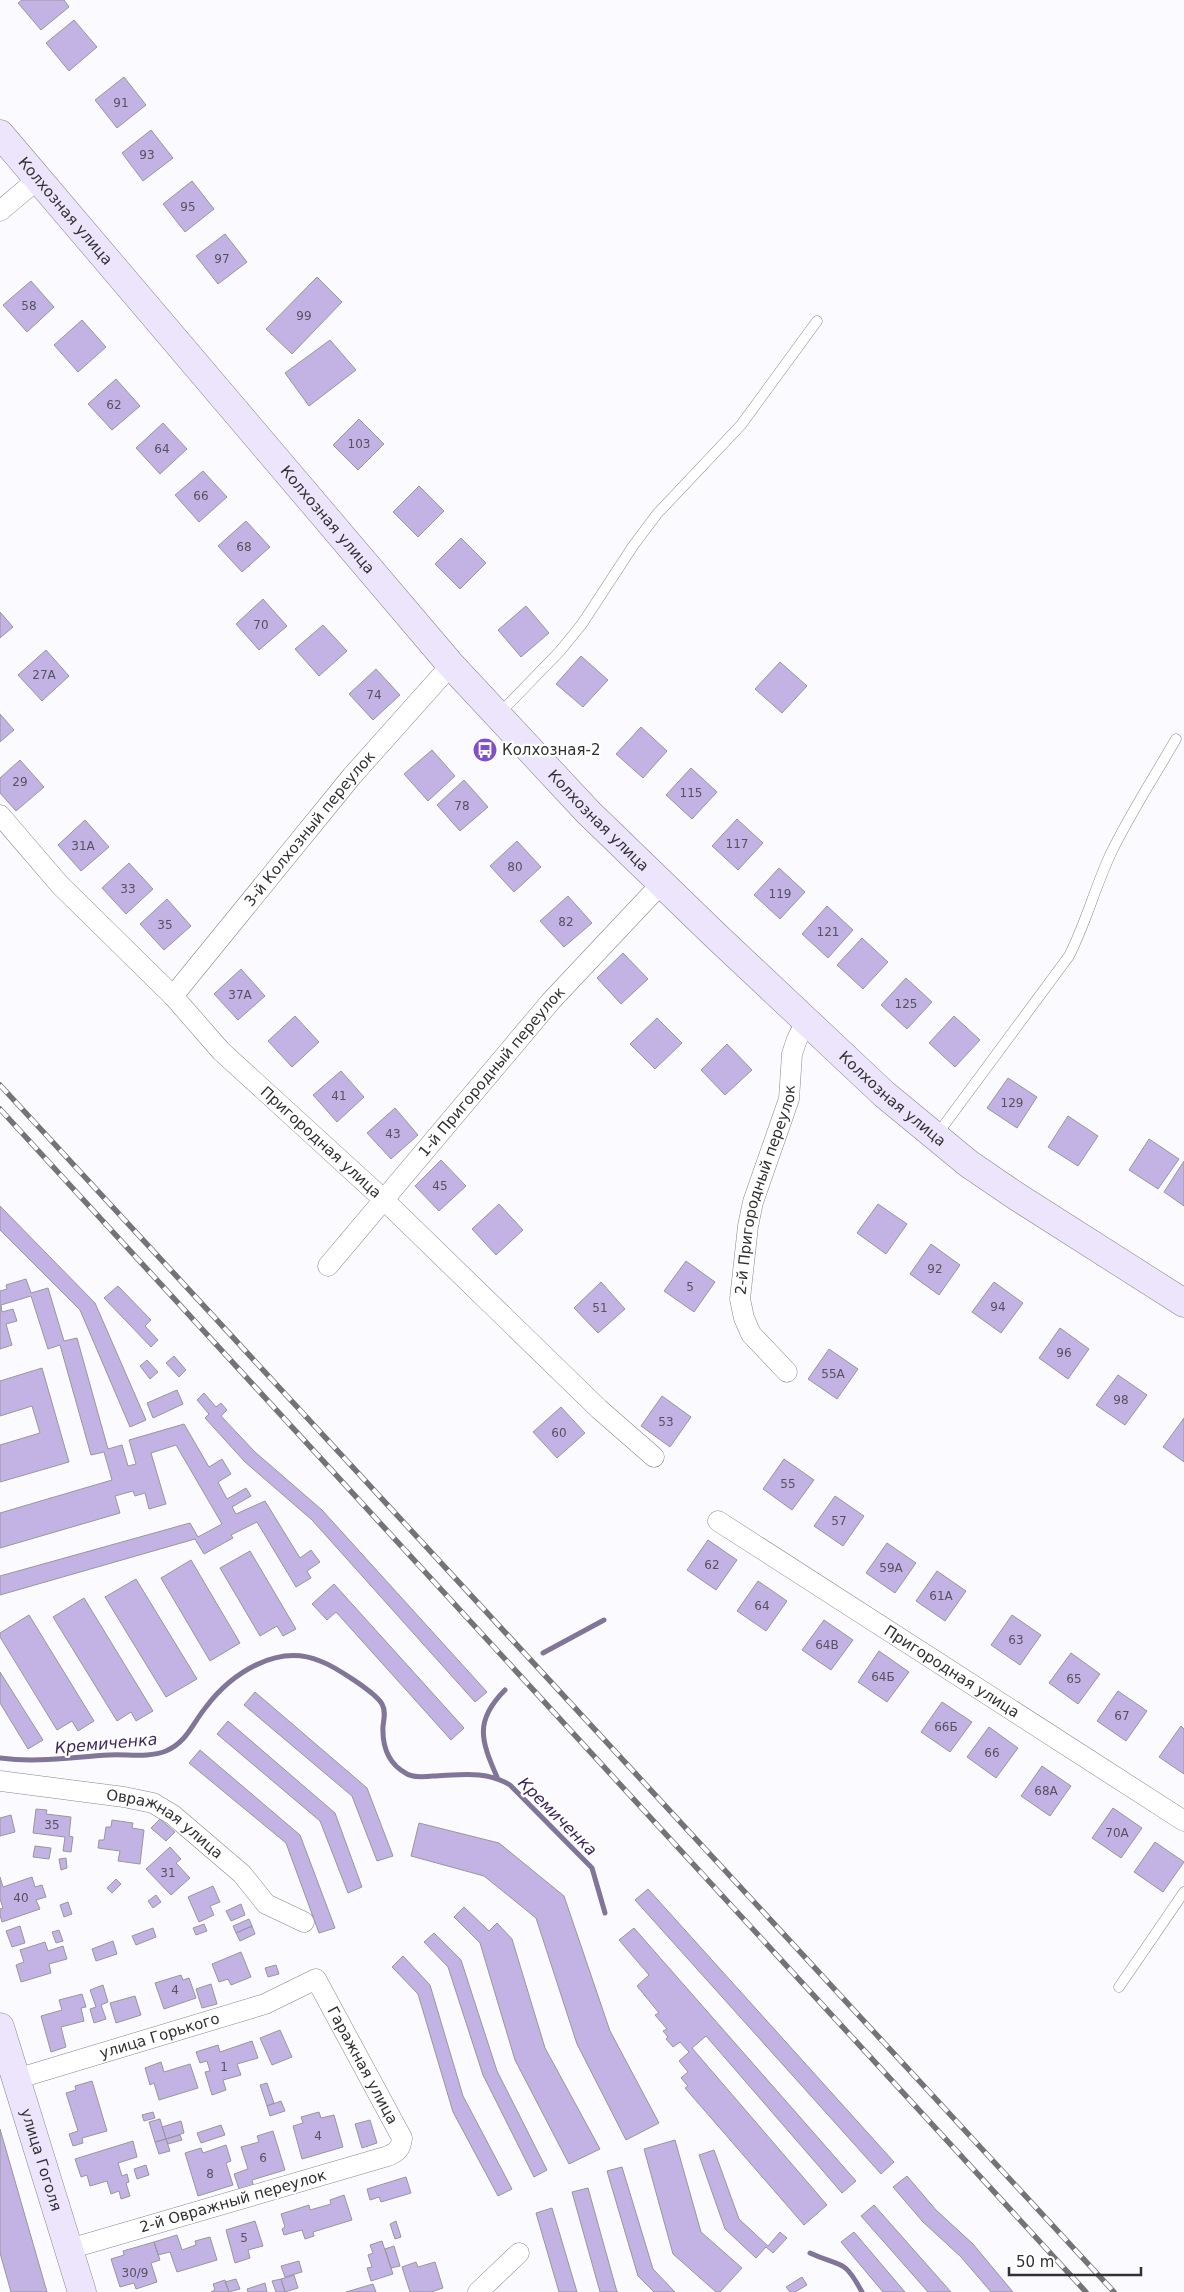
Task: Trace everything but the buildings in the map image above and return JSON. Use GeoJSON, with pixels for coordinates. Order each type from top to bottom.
{"type":"FeatureCollection","features":[{"type":"Feature","properties":{"kind":"main road","name":"Колхозная улица"},"geometry":{"type":"LineString","coordinates":[[0,134],[451,665],[588,812],[806,1022],[884,1094],[935,1137],[1016,1196],[1184,1303]]}},
{"type":"Feature","properties":{"kind":"main road","name":"улица Гоголя"},"geometry":{"type":"LineString","coordinates":[[0,2027],[8,2081],[82,2292]]}},
{"type":"Feature","properties":{"kind":"street"},"geometry":{"type":"LineString","coordinates":[[0,211],[38,179]]}},
{"type":"Feature","properties":{"kind":"street","name":"3-й Колхозный переулок"},"geometry":{"type":"LineString","coordinates":[[173,996],[352,776],[451,665]]}},
{"type":"Feature","properties":{"kind":"street","name":"Пригородная улица"},"geometry":{"type":"LineString","coordinates":[[0,816],[86,913],[173,996],[221,1051],[383,1199],[600,1408],[654,1457]]}},
{"type":"Feature","properties":{"kind":"street","name":"1-й Пригородный переулок"},"geometry":{"type":"LineString","coordinates":[[328,1266],[551,1001],[661,884]]}},
{"type":"Feature","properties":{"kind":"street","name":"2-й Пригородный переулок"},"geometry":{"type":"LineString","coordinates":[[787,1372],[751,1334],[744,1318],[740,1300],[748,1226],[753,1202],[789,1100],[792,1054],[806,1022]]}},
{"type":"Feature","properties":{"kind":"street","name":"Пригородная улица"},"geometry":{"type":"LineString","coordinates":[[718,1521],[1184,1821]]}},
{"type":"Feature","properties":{"kind":"street","name":"Овражная улица"},"geometry":{"type":"LineString","coordinates":[[0,1781],[124,1797],[153,1803],[173,1815],[242,1874],[266,1904],[304,1922]]}},
{"type":"Feature","properties":{"kind":"street","name":"улица Горького"},"geometry":{"type":"LineString","coordinates":[[8,2081],[265,2004],[316,1979]]}},
{"type":"Feature","properties":{"kind":"street","name":"Гаражная улица"},"geometry":{"type":"LineString","coordinates":[[316,1979],[402,2138],[401,2146],[396,2152]]}},
{"type":"Feature","properties":{"kind":"street","name":"2-й Овражный переулок"},"geometry":{"type":"LineString","coordinates":[[68,2249],[396,2152]]}},
{"type":"Feature","properties":{"kind":"street"},"geometry":{"type":"LineString","coordinates":[[478,2292],[519,2253]]}},
{"type":"Feature","properties":{"kind":"lane"},"geometry":{"type":"LineString","coordinates":[[497,716],[560,651],[582,624],[633,546],[657,514],[741,426],[817,321]]}},
{"type":"Feature","properties":{"kind":"lane"},"geometry":{"type":"LineString","coordinates":[[935,1137],[1069,956],[1081,933],[1098,882],[1112,852],[1176,739]]}},
{"type":"Feature","properties":{"kind":"lane"},"geometry":{"type":"LineString","coordinates":[[1119,1987],[1184,1892]]}},
{"type":"Feature","properties":{"kind":"waterway"},"geometry":{"type":"LineString","coordinates":[[543,1653],[604,1620]]}},
{"type":"Feature","properties":{"kind":"waterway","name":"Кремиченка"},"geometry":{"type":"LineString","coordinates":[[0,1758],[41,1760],[109,1755],[145,1755],[166,1751],[184,1738],[216,1695],[242,1673],[272,1659],[304,1656],[335,1668],[363,1686],[378,1699],[384,1709],[383,1734],[385,1748],[391,1760],[400,1770],[420,1777],[463,1774],[482,1775],[501,1780],[510,1785],[592,1868],[605,1913]]}},
{"type":"Feature","properties":{"kind":"waterway"},"geometry":{"type":"LineString","coordinates":[[497,1777],[487,1752],[483,1731],[488,1711],[505,1690]]}},
{"type":"Feature","properties":{"kind":"waterway","name":"Кремиченка"},"geometry":{"type":"LineString","coordinates":[[810,2253],[846,2268],[862,2292]]}},
{"type":"Feature","properties":{"kind":"railway"},"geometry":{"type":"LineString","coordinates":[[0,1085],[1114,2292]]}},
{"type":"Feature","properties":{"kind":"railway"},"geometry":{"type":"LineString","coordinates":[[0,1109],[1086,2292]]}},
{"type":"Feature","properties":{"kind":"place","name":"Колхозная-2"},"geometry":{"type":"Point","coordinates":[485,750]}}]}
